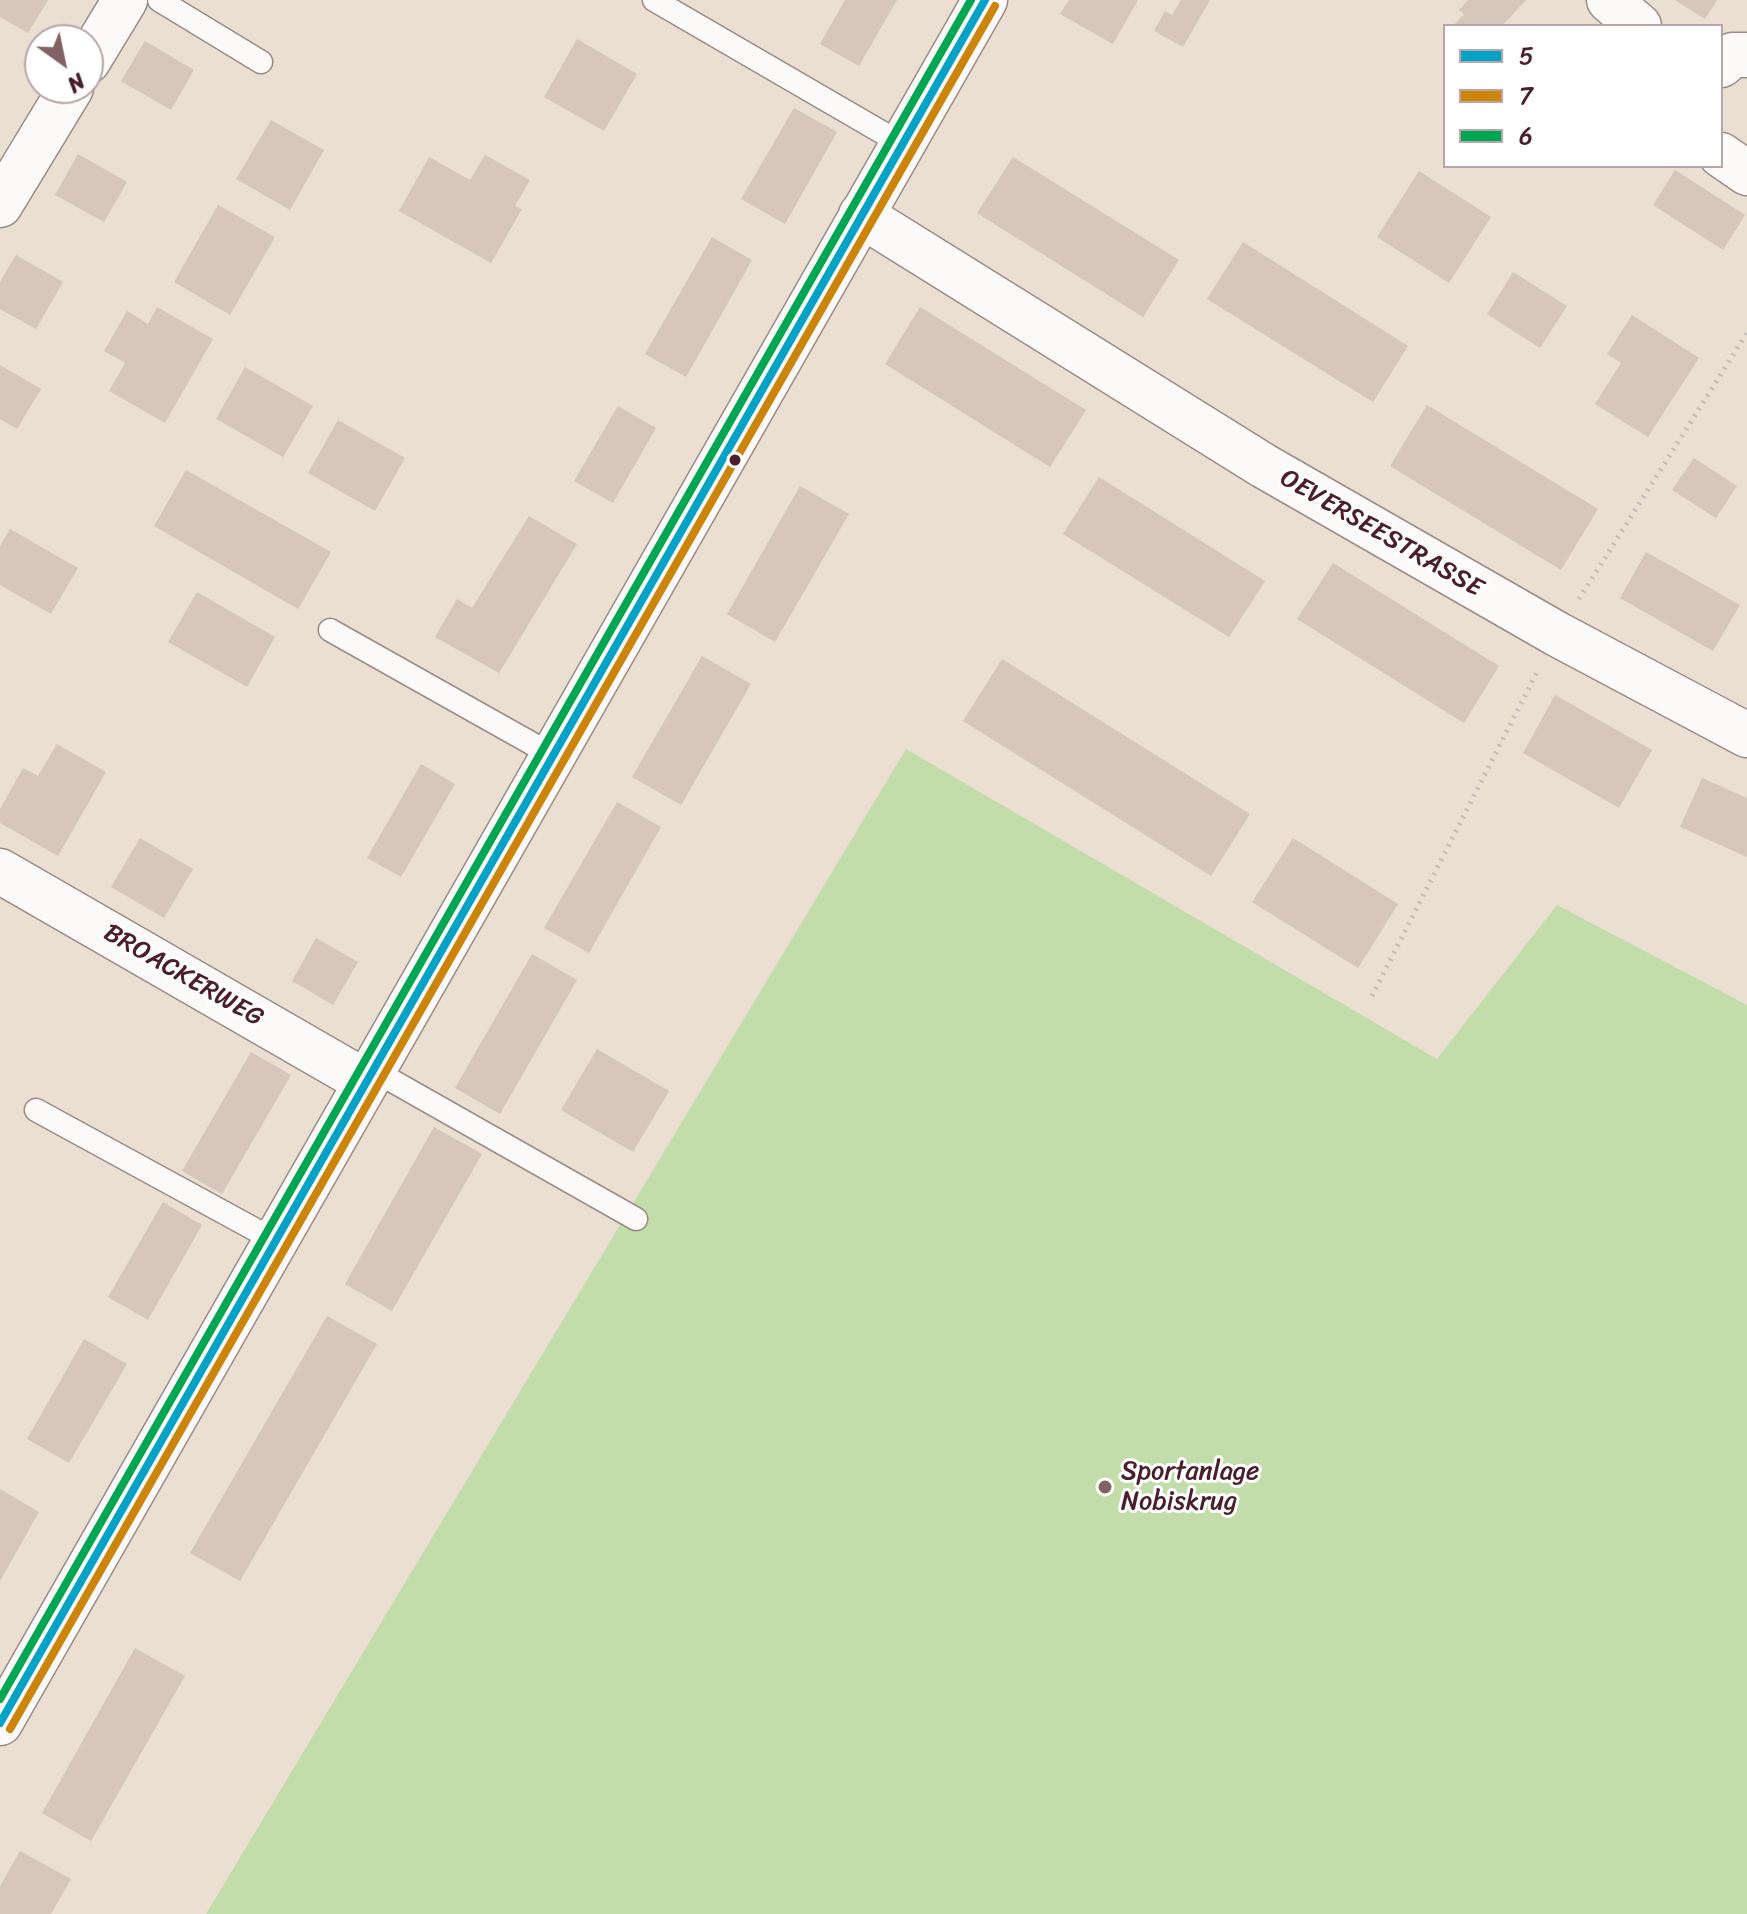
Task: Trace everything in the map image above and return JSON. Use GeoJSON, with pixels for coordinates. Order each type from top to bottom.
{"type":"FeatureCollection","features":[{"type":"Feature","properties":{"kind":"street"},"geometry":{"type":"LineString","coordinates":[[104,35],[125,0]]}},
{"type":"Feature","properties":{"kind":"street"},"geometry":{"type":"LineString","coordinates":[[0,1723],[985,0]]}},
{"type":"Feature","properties":{"kind":"street"},"geometry":{"type":"LineString","coordinates":[[1609,0],[1637,24]]}},
{"type":"Feature","properties":{"kind":"street"},"geometry":{"type":"LineString","coordinates":[[1723,63],[1733,55],[1747,55]]}},
{"type":"Feature","properties":{"kind":"street"},"geometry":{"type":"LineString","coordinates":[[0,205],[61,104]]}},
{"type":"Feature","properties":{"kind":"street"},"geometry":{"type":"LineString","coordinates":[[1723,156],[1747,173]]}},
{"type":"Feature","properties":{"kind":"street","name":"OEVERSEESTRASSE"},"geometry":{"type":"LineString","coordinates":[[861,215],[1264,466],[1557,634],[1747,735]]}},
{"type":"Feature","properties":{"kind":"street","name":"BROACKERWEG"},"geometry":{"type":"LineString","coordinates":[[0,871],[370,1076]]}},
{"type":"Feature","properties":{"kind":"lane"},"geometry":{"type":"LineString","coordinates":[[159,0],[261,62]]}},
{"type":"Feature","properties":{"kind":"lane"},"geometry":{"type":"LineString","coordinates":[[654,0],[902,144]]}},
{"type":"Feature","properties":{"kind":"lane"},"geometry":{"type":"LineString","coordinates":[[330,630],[554,756]]}},
{"type":"Feature","properties":{"kind":"lane"},"geometry":{"type":"LineString","coordinates":[[370,1076],[636,1219]]}},
{"type":"Feature","properties":{"kind":"lane"},"geometry":{"type":"LineString","coordinates":[[36,1110],[276,1241]]}},
{"type":"Feature","properties":{"kind":"green space","name":"Sportanlage Nobiskrug"},"geometry":{"type":"Polygon","coordinates":[[[906,749],[1437,1059],[1557,905],[1747,1005],[1747,1914],[206,1914],[906,749]]]}},
{"type":"Feature","properties":{"kind":"building"},"geometry":{"type":"Polygon","coordinates":[[[0,0],[48,0],[33,24],[24,24],[24,31],[0,17],[0,0]]]}},
{"type":"Feature","properties":{"kind":"building"},"geometry":{"type":"Polygon","coordinates":[[[845,0],[897,0],[859,66],[820,44],[845,0]]]}},
{"type":"Feature","properties":{"kind":"building"},"geometry":{"type":"Polygon","coordinates":[[[1069,0],[1138,0],[1113,44],[1060,14],[1069,0]]]}},
{"type":"Feature","properties":{"kind":"building"},"geometry":{"type":"Polygon","coordinates":[[[1181,0],[1210,0],[1183,47],[1154,31],[1165,11],[1172,15],[1181,0]]]}},
{"type":"Feature","properties":{"kind":"building"},"geometry":{"type":"Polygon","coordinates":[[[1468,0],[1526,0],[1504,24],[1455,24],[1464,14],[1459,10],[1468,0]]]}},
{"type":"Feature","properties":{"kind":"building"},"geometry":{"type":"Polygon","coordinates":[[[1675,0],[1717,0],[1705,19],[1675,0]]]}},
{"type":"Feature","properties":{"kind":"building"},"geometry":{"type":"Polygon","coordinates":[[[577,39],[637,74],[604,131],[544,97],[577,39]]]}},
{"type":"Feature","properties":{"kind":"building"},"geometry":{"type":"Polygon","coordinates":[[[145,41],[194,70],[171,110],[121,81],[145,41]]]}},
{"type":"Feature","properties":{"kind":"building"},"geometry":{"type":"Polygon","coordinates":[[[794,108],[837,132],[785,224],[741,199],[794,108]]]}},
{"type":"Feature","properties":{"kind":"building"},"geometry":{"type":"Polygon","coordinates":[[[271,120],[324,150],[290,210],[236,179],[271,120]]]}},
{"type":"Feature","properties":{"kind":"building"},"geometry":{"type":"Polygon","coordinates":[[[78,154],[127,182],[104,222],[55,195],[78,154]]]}},
{"type":"Feature","properties":{"kind":"building"},"geometry":{"type":"Polygon","coordinates":[[[485,155],[530,180],[515,206],[522,209],[491,263],[399,211],[429,157],[470,180],[485,155]]]}},
{"type":"Feature","properties":{"kind":"building"},"geometry":{"type":"Polygon","coordinates":[[[1013,157],[1179,260],[1143,317],[977,213],[1013,157]]]}},
{"type":"Feature","properties":{"kind":"building"},"geometry":{"type":"Polygon","coordinates":[[[1675,170],[1745,215],[1723,250],[1653,205],[1675,170]]]}},
{"type":"Feature","properties":{"kind":"building"},"geometry":{"type":"Polygon","coordinates":[[[1419,171],[1491,217],[1449,283],[1377,237],[1419,171]]]}},
{"type":"Feature","properties":{"kind":"building"},"geometry":{"type":"Polygon","coordinates":[[[218,205],[275,237],[230,315],[174,282],[218,205]]]}},
{"type":"Feature","properties":{"kind":"building"},"geometry":{"type":"Polygon","coordinates":[[[712,237],[752,260],[686,377],[645,354],[712,237]]]}},
{"type":"Feature","properties":{"kind":"building"},"geometry":{"type":"Polygon","coordinates":[[[1243,242],[1408,346],[1373,402],[1207,299],[1243,242]]]}},
{"type":"Feature","properties":{"kind":"building"},"geometry":{"type":"Polygon","coordinates":[[[16,255],[63,282],[36,329],[0,309],[0,282],[16,255]]]}},
{"type":"Feature","properties":{"kind":"building"},"geometry":{"type":"Polygon","coordinates":[[[1513,272],[1567,306],[1540,348],[1487,314],[1513,272]]]}},
{"type":"Feature","properties":{"kind":"building"},"geometry":{"type":"Polygon","coordinates":[[[157,307],[213,339],[165,423],[109,391],[125,363],[104,351],[127,311],[148,324],[157,307]]]}},
{"type":"Feature","properties":{"kind":"building"},"geometry":{"type":"Polygon","coordinates":[[[920,307],[1086,410],[1050,467],[885,364],[920,307]]]}},
{"type":"Feature","properties":{"kind":"building"},"geometry":{"type":"Polygon","coordinates":[[[1632,315],[1699,358],[1648,437],[1595,404],[1621,363],[1607,354],[1632,315]]]}},
{"type":"Feature","properties":{"kind":"building"},"geometry":{"type":"Polygon","coordinates":[[[0,365],[41,389],[17,429],[0,419],[0,365]]]}},
{"type":"Feature","properties":{"kind":"building"},"geometry":{"type":"Polygon","coordinates":[[[245,367],[313,406],[283,457],[216,419],[245,367]]]}},
{"type":"Feature","properties":{"kind":"building"},"geometry":{"type":"Polygon","coordinates":[[[1427,405],[1598,509],[1561,570],[1390,466],[1427,405]]]}},
{"type":"Feature","properties":{"kind":"building"},"geometry":{"type":"Polygon","coordinates":[[[618,406],[656,428],[613,503],[574,481],[618,406]]]}},
{"type":"Feature","properties":{"kind":"building"},"geometry":{"type":"Polygon","coordinates":[[[338,420],[405,458],[375,511],[308,473],[338,420]]]}},
{"type":"Feature","properties":{"kind":"building"},"geometry":{"type":"Polygon","coordinates":[[[1694,458],[1737,486],[1716,518],[1672,490],[1694,458]]]}},
{"type":"Feature","properties":{"kind":"building"},"geometry":{"type":"Polygon","coordinates":[[[186,470],[331,552],[298,609],[154,526],[186,470]]]}},
{"type":"Feature","properties":{"kind":"building"},"geometry":{"type":"Polygon","coordinates":[[[1099,477],[1265,581],[1229,637],[1063,534],[1099,477]]]}},
{"type":"Feature","properties":{"kind":"building"},"geometry":{"type":"Polygon","coordinates":[[[800,486],[849,514],[775,642],[727,614],[800,486]]]}},
{"type":"Feature","properties":{"kind":"building"},"geometry":{"type":"Polygon","coordinates":[[[529,516],[577,544],[499,673],[435,637],[457,599],[472,608],[529,516]]]}},
{"type":"Feature","properties":{"kind":"building"},"geometry":{"type":"Polygon","coordinates":[[[10,529],[78,568],[51,614],[0,585],[0,546],[10,529]]]}},
{"type":"Feature","properties":{"kind":"building"},"geometry":{"type":"Polygon","coordinates":[[[1646,552],[1740,605],[1713,651],[1620,598],[1646,552]]]}},
{"type":"Feature","properties":{"kind":"building"},"geometry":{"type":"Polygon","coordinates":[[[1333,563],[1499,666],[1464,723],[1297,619],[1333,563]]]}},
{"type":"Feature","properties":{"kind":"building"},"geometry":{"type":"Polygon","coordinates":[[[197,592],[275,637],[247,687],[168,642],[197,592]]]}},
{"type":"Feature","properties":{"kind":"building"},"geometry":{"type":"Polygon","coordinates":[[[702,656],[751,684],[681,805],[632,777],[702,656]]]}},
{"type":"Feature","properties":{"kind":"building"},"geometry":{"type":"Polygon","coordinates":[[[1002,659],[1250,814],[1211,876],[963,721],[1002,659]]]}},
{"type":"Feature","properties":{"kind":"building"},"geometry":{"type":"Polygon","coordinates":[[[1555,695],[1652,750],[1619,808],[1523,753],[1555,695]]]}},
{"type":"Feature","properties":{"kind":"building"},"geometry":{"type":"Polygon","coordinates":[[[57,744],[106,772],[58,856],[0,823],[0,809],[23,768],[38,776],[57,744]]]}},
{"type":"Feature","properties":{"kind":"building"},"geometry":{"type":"Polygon","coordinates":[[[421,764],[455,784],[401,877],[367,858],[421,764]]]}},
{"type":"Feature","properties":{"kind":"building"},"geometry":{"type":"Polygon","coordinates":[[[1702,778],[1747,798],[1747,857],[1680,827],[1702,778]]]}},
{"type":"Feature","properties":{"kind":"building"},"geometry":{"type":"Polygon","coordinates":[[[617,802],[661,827],[589,953],[544,928],[617,802]]]}},
{"type":"Feature","properties":{"kind":"building"},"geometry":{"type":"Polygon","coordinates":[[[140,838],[193,869],[164,918],[111,887],[140,838]]]}},
{"type":"Feature","properties":{"kind":"building"},"geometry":{"type":"Polygon","coordinates":[[[1293,838],[1398,904],[1358,968],[1252,902],[1293,838]]]}},
{"type":"Feature","properties":{"kind":"building"},"geometry":{"type":"Polygon","coordinates":[[[316,938],[358,962],[333,1005],[292,981],[316,938]]]}},
{"type":"Feature","properties":{"kind":"building"},"geometry":{"type":"Polygon","coordinates":[[[532,954],[577,980],[500,1114],[455,1088],[532,954]]]}},
{"type":"Feature","properties":{"kind":"building"},"geometry":{"type":"Polygon","coordinates":[[[597,1049],[669,1091],[633,1152],[561,1110],[597,1049]]]}},
{"type":"Feature","properties":{"kind":"building"},"geometry":{"type":"Polygon","coordinates":[[[251,1052],[291,1075],[222,1194],[182,1171],[251,1052]]]}},
{"type":"Feature","properties":{"kind":"building"},"geometry":{"type":"Polygon","coordinates":[[[434,1127],[482,1154],[392,1311],[345,1284],[434,1127]]]}},
{"type":"Feature","properties":{"kind":"building"},"geometry":{"type":"Polygon","coordinates":[[[163,1202],[202,1225],[148,1320],[108,1297],[163,1202]]]}},
{"type":"Feature","properties":{"kind":"building"},"geometry":{"type":"Polygon","coordinates":[[[327,1316],[377,1344],[240,1581],[190,1553],[327,1316]]]}},
{"type":"Feature","properties":{"kind":"building"},"geometry":{"type":"Polygon","coordinates":[[[84,1339],[127,1364],[69,1463],[27,1439],[84,1339]]]}},
{"type":"Feature","properties":{"kind":"building"},"geometry":{"type":"Polygon","coordinates":[[[0,1489],[39,1512],[0,1581],[0,1489]]]}},
{"type":"Feature","properties":{"kind":"building"},"geometry":{"type":"Polygon","coordinates":[[[135,1648],[185,1676],[91,1841],[42,1813],[135,1648]]]}},
{"type":"Feature","properties":{"kind":"building"},"geometry":{"type":"Polygon","coordinates":[[[20,1851],[71,1879],[51,1914],[0,1914],[0,1886],[20,1851]]]}},
{"type":"Feature","properties":{"kind":"transit line","name":"6"},"geometry":{"type":"LineString","coordinates":[[0,1699],[971,0]]}},
{"type":"Feature","properties":{"kind":"transit line","name":"5"},"geometry":{"type":"LineString","coordinates":[[0,1723],[985,0]]}},
{"type":"Feature","properties":{"kind":"transit line","name":"7"},"geometry":{"type":"LineString","coordinates":[[10,1729],[995,6]]}},
{"type":"Feature","properties":{"kind":"place","name":"Sportanlage Nobiskrug"},"geometry":{"type":"Point","coordinates":[1105,1487]}}]}
